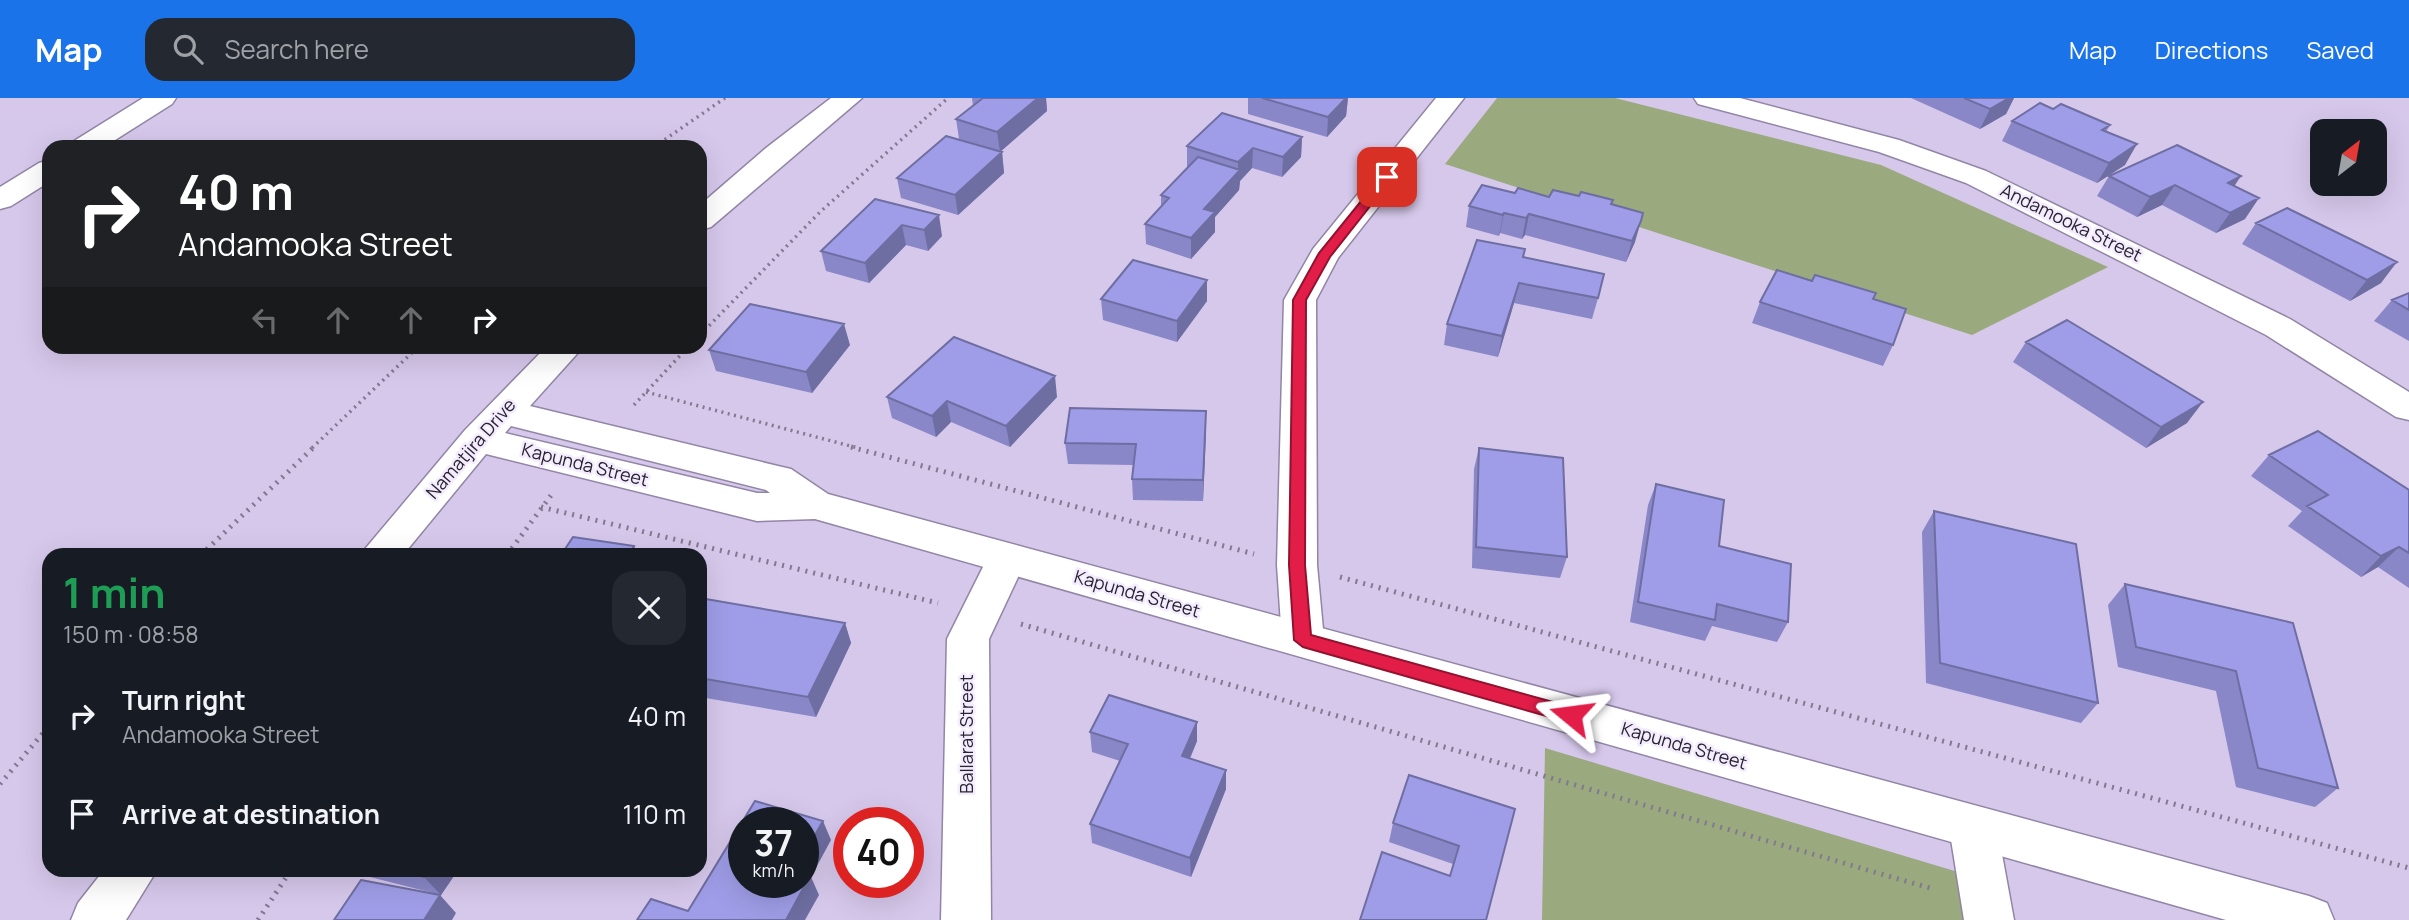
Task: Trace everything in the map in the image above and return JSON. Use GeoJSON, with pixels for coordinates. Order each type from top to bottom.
{"type":"FeatureCollection","features":[{"type":"Feature","properties":{"kind":"street"},"geometry":{"type":"LineString","coordinates":[[95,140],[162,98]]}},
{"type":"Feature","properties":{"kind":"street"},"geometry":{"type":"LineString","coordinates":[[707,215],[776,154],[848,98]]}},
{"type":"Feature","properties":{"kind":"street"},"geometry":{"type":"LineString","coordinates":[[1303,640],[1297,565],[1300,300],[1324,256],[1450,98]]}},
{"type":"Feature","properties":{"kind":"street","name":"Andamooka Street"},"geometry":{"type":"LineString","coordinates":[[1708,98],[1889,146],[1976,177],[2267,321],[2409,408]]}},
{"type":"Feature","properties":{"kind":"street"},"geometry":{"type":"LineString","coordinates":[[0,200],[42,173]]}},
{"type":"Feature","properties":{"kind":"street","name":"Namatjira Drive"},"geometry":{"type":"LineString","coordinates":[[386,548],[490,425],[559,354]]}},
{"type":"Feature","properties":{"kind":"street","name":"Kapunda Street"},"geometry":{"type":"LineString","coordinates":[[490,425],[757,507],[816,505],[2309,920]]}},
{"type":"Feature","properties":{"kind":"street","name":"Ballarat Street"},"geometry":{"type":"LineString","coordinates":[[966,920],[968,639],[978,612],[1007,558]]}},
{"type":"Feature","properties":{"kind":"street"},"geometry":{"type":"LineString","coordinates":[[1973,827],[1989,912]]}},
{"type":"Feature","properties":{"kind":"street"},"geometry":{"type":"LineString","coordinates":[[96,920],[128,877]]}},
{"type":"Feature","properties":{"kind":"path"},"geometry":{"type":"LineString","coordinates":[[664,140],[725,98]]}},
{"type":"Feature","properties":{"kind":"path"},"geometry":{"type":"LineString","coordinates":[[707,327],[786,242],[892,144],[948,98]]}},
{"type":"Feature","properties":{"kind":"path"},"geometry":{"type":"LineString","coordinates":[[208,548],[411,354]]}},
{"type":"Feature","properties":{"kind":"path"},"geometry":{"type":"LineString","coordinates":[[682,354],[646,392],[1297,565],[2409,868]]}},
{"type":"Feature","properties":{"kind":"path"},"geometry":{"type":"LineString","coordinates":[[512,548],[541,507],[978,612],[1989,912]]}},
{"type":"Feature","properties":{"kind":"path"},"geometry":{"type":"LineString","coordinates":[[0,784],[42,734]]}},
{"type":"Feature","properties":{"kind":"path"},"geometry":{"type":"LineString","coordinates":[[258,920],[286,877]]}},
{"type":"Feature","properties":{"kind":"green space"},"geometry":{"type":"Polygon","coordinates":[[[1497,98],[1615,98],[1881,165],[2108,267],[1972,335],[1445,164],[1497,98]]]}},
{"type":"Feature","properties":{"kind":"green space"},"geometry":{"type":"Polygon","coordinates":[[[1545,748],[1958,872],[1964,920],[1542,920],[1545,748]]]}},
{"type":"Feature","properties":{"kind":"building"},"geometry":{"type":"Polygon","coordinates":[[[983,98],[1038,98],[997,132],[956,119],[983,98]]]}},
{"type":"Feature","properties":{"kind":"building"},"geometry":{"type":"Polygon","coordinates":[[[1262,98],[1346,98],[1328,117],[1262,98]]]}},
{"type":"Feature","properties":{"kind":"building"},"geometry":{"type":"Polygon","coordinates":[[[1964,98],[2009,98],[1990,109],[1964,98]]]}},
{"type":"Feature","properties":{"kind":"building"},"geometry":{"type":"Polygon","coordinates":[[[2040,103],[2053,109],[2061,104],[2110,125],[2102,130],[2137,144],[2109,163],[2012,121],[2040,103]]]}},
{"type":"Feature","properties":{"kind":"building"},"geometry":{"type":"Polygon","coordinates":[[[1222,113],[1302,137],[1283,157],[1253,148],[1238,162],[1187,146],[1222,113]]]}},
{"type":"Feature","properties":{"kind":"building"},"geometry":{"type":"Polygon","coordinates":[[[946,136],[1002,152],[955,195],[897,178],[946,136]]]}},
{"type":"Feature","properties":{"kind":"building"},"geometry":{"type":"Polygon","coordinates":[[[2177,145],[2241,176],[2228,183],[2259,198],[2230,213],[2175,185],[2150,197],[2109,176],[2177,145]]]}},
{"type":"Feature","properties":{"kind":"building"},"geometry":{"type":"Polygon","coordinates":[[[1198,157],[1240,170],[1204,209],[1215,212],[1191,238],[1145,224],[1169,198],[1161,195],[1198,157]]]}},
{"type":"Feature","properties":{"kind":"building"},"geometry":{"type":"Polygon","coordinates":[[[1482,185],[1515,193],[1518,188],[1549,197],[1553,190],[1579,196],[1581,192],[1613,200],[1611,204],[1643,213],[1632,241],[1529,214],[1526,218],[1504,213],[1503,215],[1469,206],[1482,185]]]}},
{"type":"Feature","properties":{"kind":"building"},"geometry":{"type":"Polygon","coordinates":[[[875,199],[939,215],[924,230],[902,225],[865,263],[821,251],[875,199]]]}},
{"type":"Feature","properties":{"kind":"building"},"geometry":{"type":"Polygon","coordinates":[[[2287,208],[2397,262],[2367,280],[2256,223],[2287,208]]]}},
{"type":"Feature","properties":{"kind":"building"},"geometry":{"type":"Polygon","coordinates":[[[1477,240],[1525,249],[1523,257],[1604,274],[1598,298],[1519,283],[1502,336],[1447,324],[1477,240]]]}},
{"type":"Feature","properties":{"kind":"building"},"geometry":{"type":"Polygon","coordinates":[[[1133,260],[1207,280],[1177,321],[1101,299],[1133,260]]]}},
{"type":"Feature","properties":{"kind":"building"},"geometry":{"type":"Polygon","coordinates":[[[1777,270],[1812,281],[1815,275],[1876,293],[1873,299],[1906,309],[1893,345],[1760,302],[1777,270]]]}},
{"type":"Feature","properties":{"kind":"building"},"geometry":{"type":"Polygon","coordinates":[[[2409,293],[2409,310],[2392,300],[2409,293]]]}},
{"type":"Feature","properties":{"kind":"building"},"geometry":{"type":"Polygon","coordinates":[[[750,304],[844,324],[806,372],[709,350],[750,304]]]}},
{"type":"Feature","properties":{"kind":"building"},"geometry":{"type":"Polygon","coordinates":[[[2067,320],[2203,402],[2161,427],[2026,342],[2067,320]]]}},
{"type":"Feature","properties":{"kind":"building"},"geometry":{"type":"Polygon","coordinates":[[[954,337],[1055,376],[1006,426],[947,401],[932,416],[887,397],[954,337]]]}},
{"type":"Feature","properties":{"kind":"building"},"geometry":{"type":"Polygon","coordinates":[[[1070,408],[1206,411],[1203,480],[1132,479],[1136,444],[1065,443],[1070,408]]]}},
{"type":"Feature","properties":{"kind":"building"},"geometry":{"type":"Polygon","coordinates":[[[2318,431],[2409,490],[2409,553],[2399,547],[2381,556],[2307,506],[2328,495],[2269,455],[2318,431]]]}},
{"type":"Feature","properties":{"kind":"building"},"geometry":{"type":"Polygon","coordinates":[[[1479,448],[1563,458],[1567,557],[1476,547],[1479,448]]]}},
{"type":"Feature","properties":{"kind":"building"},"geometry":{"type":"Polygon","coordinates":[[[1656,484],[1724,500],[1719,546],[1791,564],[1788,622],[1717,604],[1715,620],[1638,602],[1656,484]]]}},
{"type":"Feature","properties":{"kind":"building"},"geometry":{"type":"Polygon","coordinates":[[[1934,511],[2076,544],[2098,703],[1940,663],[1934,511]]]}},
{"type":"Feature","properties":{"kind":"building"},"geometry":{"type":"Polygon","coordinates":[[[573,537],[634,546],[633,548],[566,548],[573,537]]]}},
{"type":"Feature","properties":{"kind":"building"},"geometry":{"type":"Polygon","coordinates":[[[2125,584],[2293,623],[2338,788],[2258,768],[2236,671],[2136,647],[2125,584]]]}},
{"type":"Feature","properties":{"kind":"building"},"geometry":{"type":"Polygon","coordinates":[[[707,599],[845,623],[808,697],[707,679],[707,599]]]}},
{"type":"Feature","properties":{"kind":"building"},"geometry":{"type":"Polygon","coordinates":[[[1109,695],[1197,722],[1182,756],[1226,770],[1190,858],[1090,824],[1128,744],[1090,732],[1109,695]]]}},
{"type":"Feature","properties":{"kind":"building"},"geometry":{"type":"Polygon","coordinates":[[[1409,775],[1515,809],[1486,920],[1360,920],[1382,852],[1450,876],[1459,846],[1393,823],[1409,775]]]}},
{"type":"Feature","properties":{"kind":"building"},"geometry":{"type":"Polygon","coordinates":[[[755,801],[775,807],[751,807],[755,801]]]}},
{"type":"Feature","properties":{"kind":"building"},"geometry":{"type":"Polygon","coordinates":[[[728,845],[728,898],[798,898],[786,920],[637,920],[651,899],[688,911],[728,845]]]}},
{"type":"Feature","properties":{"kind":"building"},"geometry":{"type":"Polygon","coordinates":[[[361,880],[440,895],[424,920],[334,920],[361,880]]]}},
{"type":"Feature","properties":{"kind":"route"},"geometry":{"type":"LineString","coordinates":[[1387,177],[1324,256],[1300,300],[1297,565],[1303,640],[1571,715]]}}]}
